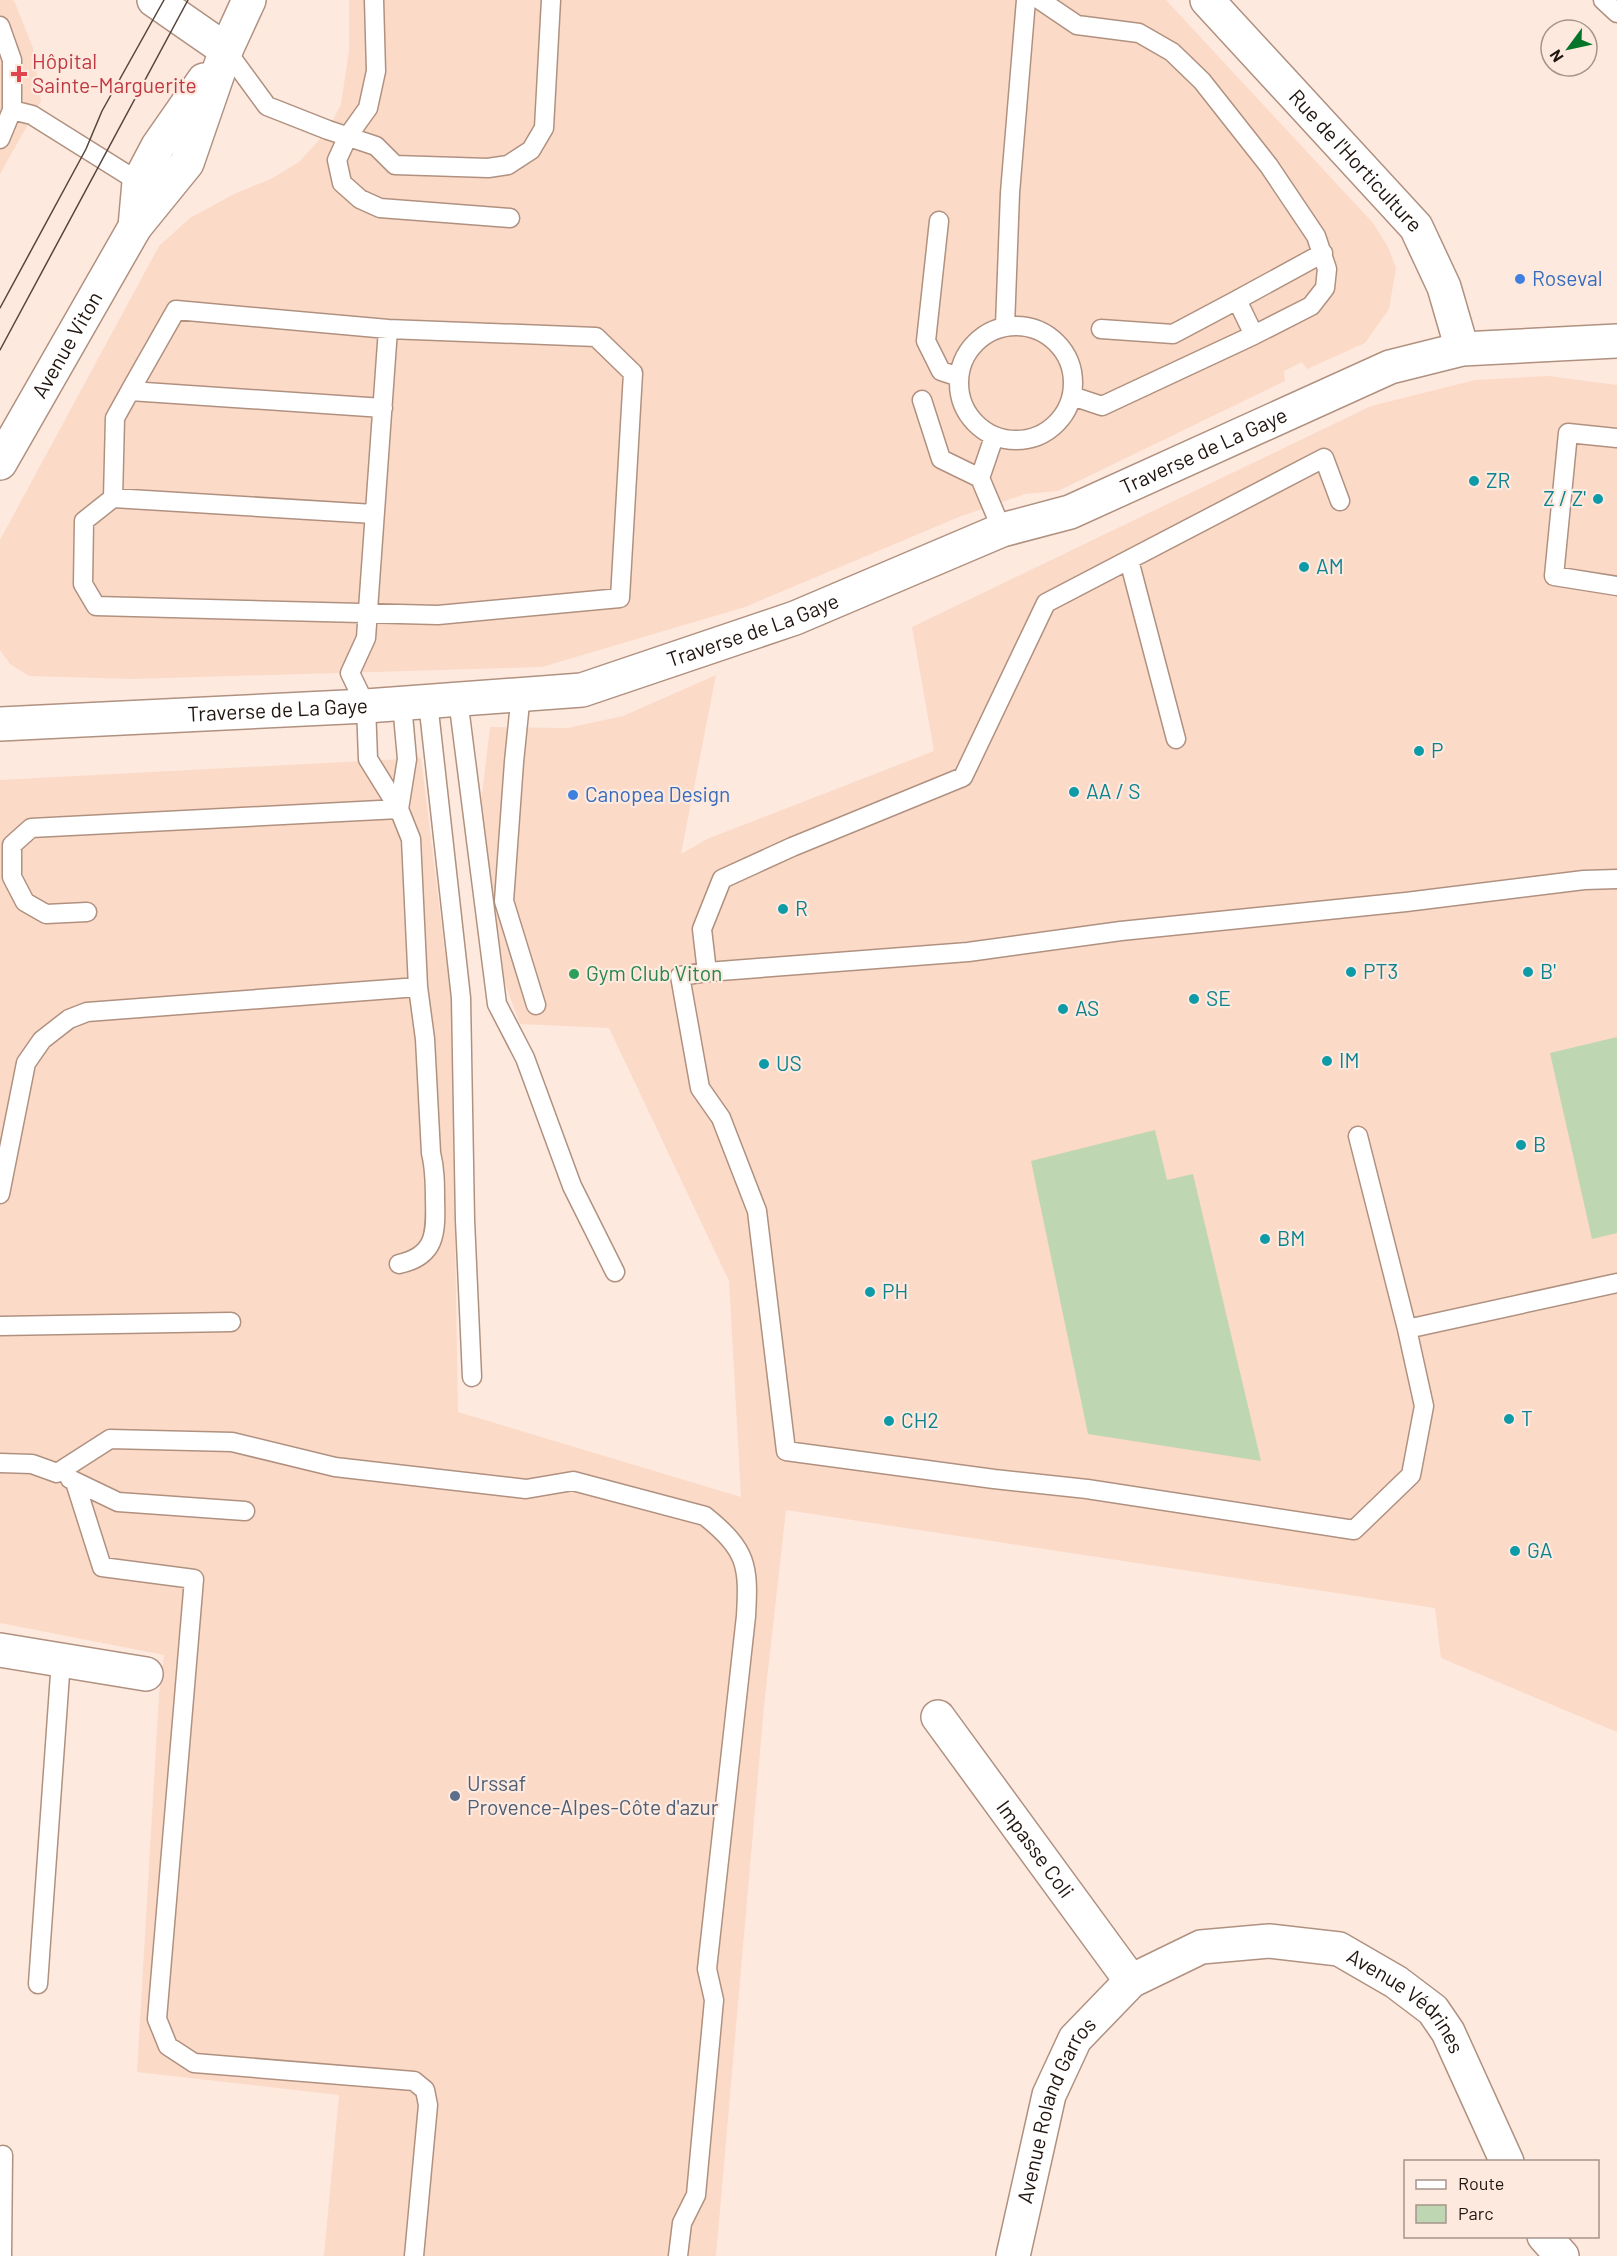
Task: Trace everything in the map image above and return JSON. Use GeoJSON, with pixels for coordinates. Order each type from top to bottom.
{"type":"FeatureCollection","features":[{"type":"Feature","properties":{"kind":"street"},"geometry":{"type":"LineString","coordinates":[[154,0],[226,50],[249,0]]}},
{"type":"Feature","properties":{"kind":"street","name":"Rue de l'Horticulture"},"geometry":{"type":"LineString","coordinates":[[1207,0],[1416,227],[1444,287],[1462,349]]}},
{"type":"Feature","properties":{"kind":"street","name":"Avenue Viton"},"geometry":{"type":"LineString","coordinates":[[135,227],[139,182],[158,146],[226,50]]}},
{"type":"Feature","properties":{"kind":"street","name":"Avenue Viton"},"geometry":{"type":"LineString","coordinates":[[0,463],[135,227],[187,163],[226,50]]}},
{"type":"Feature","properties":{"kind":"street"},"geometry":{"type":"LineString","coordinates":[[1462,349],[1617,341]]}},
{"type":"Feature","properties":{"kind":"street","name":"Traverse de La Gaye"},"geometry":{"type":"LineString","coordinates":[[0,724],[366,706],[582,690],[795,618],[1002,530],[1070,512],[1390,367],[1462,349]]}},
{"type":"Feature","properties":{"kind":"street"},"geometry":{"type":"LineString","coordinates":[[0,1650],[146,1674]]}},
{"type":"Feature","properties":{"kind":"street","name":"Impasse Coli"},"geometry":{"type":"LineString","coordinates":[[938,1717],[1131,1981]]}},
{"type":"Feature","properties":{"kind":"street","name":"Avenue Védrines"},"geometry":{"type":"LineString","coordinates":[[1131,1981],[1201,1947],[1269,1941],[1338,1949],[1396,1982],[1432,2010],[1448,2032],[1506,2160]]}},
{"type":"Feature","properties":{"kind":"street","name":"Avenue Roland Garros"},"geometry":{"type":"LineString","coordinates":[[1013,2256],[1048,2095],[1074,2039],[1131,1981]]}},
{"type":"Feature","properties":{"kind":"street"},"geometry":{"type":"LineString","coordinates":[[1546,2238],[1562,2256]]}},
{"type":"Feature","properties":{"kind":"lane"},"geometry":{"type":"LineString","coordinates":[[374,0],[376,71],[368,108],[348,136],[337,160],[342,183],[360,199],[380,208],[510,218]]}},
{"type":"Feature","properties":{"kind":"lane"},"geometry":{"type":"LineString","coordinates":[[226,50],[267,106],[376,146],[395,165],[488,168],[508,165],[531,150],[544,128],[551,0]]}},
{"type":"Feature","properties":{"kind":"lane"},"geometry":{"type":"LineString","coordinates":[[1005,326],[1010,193],[1026,0]]}},
{"type":"Feature","properties":{"kind":"lane"},"geometry":{"type":"LineString","coordinates":[[1040,0],[1077,25],[1139,33],[1172,52],[1202,81],[1269,166],[1316,236],[1327,269],[1325,288],[1311,306],[1254,336],[1102,406],[1072,396]]}},
{"type":"Feature","properties":{"kind":"lane"},"geometry":{"type":"LineString","coordinates":[[1603,0],[1617,14]]}},
{"type":"Feature","properties":{"kind":"lane"},"geometry":{"type":"LineString","coordinates":[[0,26],[12,60],[12,110],[0,139]]}},
{"type":"Feature","properties":{"kind":"lane"},"geometry":{"type":"LineString","coordinates":[[12,110],[32,115],[139,182]]}},
{"type":"Feature","properties":{"kind":"lane"},"geometry":{"type":"LineString","coordinates":[[939,221],[926,341],[941,371],[959,377]]}},
{"type":"Feature","properties":{"kind":"lane"},"geometry":{"type":"LineString","coordinates":[[1101,329],[1173,334],[1323,253]]}},
{"type":"Feature","properties":{"kind":"lane"},"geometry":{"type":"LineString","coordinates":[[1237,300],[1254,336]]}},
{"type":"Feature","properties":{"kind":"lane"},"geometry":{"type":"LineString","coordinates":[[113,498],[115,418],[176,310],[388,329],[596,336],[633,373],[620,598],[438,615],[367,614],[96,606],[83,584],[84,520],[113,498],[374,514]]}},
{"type":"Feature","properties":{"kind":"lane"},"geometry":{"type":"LineString","coordinates":[[1005,326],[1023,326],[1041,331],[1056,341],[1068,357],[1073,376],[1072,396],[1064,414],[1051,429],[1033,438],[1013,441],[994,436],[978,427],[966,413],[960,395],[959,377],[963,359],[973,344],[988,332],[1005,326]]}},
{"type":"Feature","properties":{"kind":"lane"},"geometry":{"type":"LineString","coordinates":[[388,329],[366,638],[351,673],[366,706],[369,759],[399,809],[411,839],[418,987],[425,1039],[436,1230],[429,1247],[415,1261],[399,1264]]}},
{"type":"Feature","properties":{"kind":"lane"},"geometry":{"type":"LineString","coordinates":[[130,391],[383,408]]}},
{"type":"Feature","properties":{"kind":"lane"},"geometry":{"type":"LineString","coordinates":[[922,400],[941,459],[980,478],[1002,530]]}},
{"type":"Feature","properties":{"kind":"lane"},"geometry":{"type":"LineString","coordinates":[[1617,438],[1568,433],[1554,576],[1617,586]]}},
{"type":"Feature","properties":{"kind":"lane"},"geometry":{"type":"LineString","coordinates":[[980,478],[994,436]]}},
{"type":"Feature","properties":{"kind":"lane"},"geometry":{"type":"LineString","coordinates":[[707,972],[702,929],[722,879],[792,847],[963,777],[1046,603],[1324,458],[1340,501]]}},
{"type":"Feature","properties":{"kind":"lane"},"geometry":{"type":"LineString","coordinates":[[1129,560],[1176,739]]}},
{"type":"Feature","properties":{"kind":"lane"},"geometry":{"type":"LineString","coordinates":[[521,693],[504,901],[536,1005]]}},
{"type":"Feature","properties":{"kind":"lane"},"geometry":{"type":"LineString","coordinates":[[399,809],[407,759],[429,702]]}},
{"type":"Feature","properties":{"kind":"lane"},"geometry":{"type":"LineString","coordinates":[[429,702],[497,1004],[525,1059],[572,1186],[615,1272]]}},
{"type":"Feature","properties":{"kind":"lane"},"geometry":{"type":"LineString","coordinates":[[429,702],[461,998],[465,1220],[471,1377]]}},
{"type":"Feature","properties":{"kind":"lane"},"geometry":{"type":"LineString","coordinates":[[87,912],[46,914],[25,902],[12,877],[12,845],[31,828],[399,809]]}},
{"type":"Feature","properties":{"kind":"lane"},"geometry":{"type":"LineString","coordinates":[[1358,1136],[1424,1406],[1411,1474],[1354,1530],[1087,1489],[786,1451],[757,1211],[721,1118],[700,1088],[680,976],[968,952],[1122,931],[1406,902],[1584,880],[1617,879]]}},
{"type":"Feature","properties":{"kind":"lane"},"geometry":{"type":"LineString","coordinates":[[0,1194],[26,1063],[42,1040],[69,1018],[87,1012],[418,987]]}},
{"type":"Feature","properties":{"kind":"lane"},"geometry":{"type":"LineString","coordinates":[[1407,1329],[1617,1283]]}},
{"type":"Feature","properties":{"kind":"lane"},"geometry":{"type":"LineString","coordinates":[[0,1326],[231,1322]]}},
{"type":"Feature","properties":{"kind":"lane"},"geometry":{"type":"LineString","coordinates":[[57,1473],[110,1439],[232,1442],[335,1467],[526,1489],[573,1481],[705,1516],[723,1530],[739,1549],[749,1579],[706,1969],[714,2000],[696,2195],[682,2223],[678,2256]]}},
{"type":"Feature","properties":{"kind":"lane"},"geometry":{"type":"LineString","coordinates":[[0,1462],[32,1464],[57,1473],[118,1502],[245,1511]]}},
{"type":"Feature","properties":{"kind":"lane"},"geometry":{"type":"LineString","coordinates":[[75,1482],[102,1567],[194,1579],[157,2019],[168,2046],[194,2063],[414,2081],[420,2085],[425,2090],[429,2106],[414,2256]]}},
{"type":"Feature","properties":{"kind":"lane"},"geometry":{"type":"LineString","coordinates":[[38,1984],[62,1660]]}},
{"type":"Feature","properties":{"kind":"lane"},"geometry":{"type":"LineString","coordinates":[[2,2256],[3,2155]]}},
{"type":"Feature","properties":{"kind":"shaded area","name":"Hôpital Sainte-Marguerite"},"geometry":{"type":"Polygon","coordinates":[[[0,0],[13,0],[15,3],[33,48],[41,101],[0,174],[0,0]]]}},
{"type":"Feature","properties":{"kind":"shaded area"},"geometry":{"type":"Polygon","coordinates":[[[349,0],[1166,0],[1373,223],[1388,247],[1396,268],[1389,309],[1365,343],[1307,369],[1302,362],[1284,371],[1285,381],[1058,491],[1025,494],[959,517],[745,607],[542,667],[132,679],[29,676],[10,664],[0,650],[0,540],[159,246],[190,218],[236,193],[271,179],[299,162],[328,130],[341,104],[349,51],[349,0]]]}},
{"type":"Feature","properties":{"kind":"shaded area"},"geometry":{"type":"Polygon","coordinates":[[[1548,376],[1617,385],[1617,1732],[1441,1658],[1435,1608],[786,1510],[764,1706],[716,2256],[324,2256],[339,2095],[137,2072],[159,1695],[164,1655],[0,1623],[0,780],[421,758],[451,1001],[458,1412],[741,1497],[729,1281],[609,1028],[520,1024],[503,978],[481,803],[490,727],[567,728],[623,716],[716,675],[681,854],[707,839],[934,751],[912,627],[1371,406],[1475,380],[1548,376]]]}},
{"type":"Feature","properties":{"kind":"green space"},"geometry":{"type":"Polygon","coordinates":[[[1617,1037],[1617,1233],[1592,1239],[1550,1053],[1617,1037]]]}},
{"type":"Feature","properties":{"kind":"green space"},"geometry":{"type":"Polygon","coordinates":[[[1155,1130],[1167,1180],[1193,1174],[1261,1461],[1088,1434],[1031,1161],[1155,1130]]]}},
{"type":"Feature","properties":{"kind":"tram line"},"geometry":{"type":"LineString","coordinates":[[0,308],[86,149],[102,111],[164,0]]}},
{"type":"Feature","properties":{"kind":"tram line"},"geometry":{"type":"LineString","coordinates":[[0,350],[188,0]]}},
{"type":"Feature","properties":{"kind":"place","name":"Hôpital Sainte-Marguerite"},"geometry":{"type":"Point","coordinates":[19,74]}},
{"type":"Feature","properties":{"kind":"place","name":"Roseval"},"geometry":{"type":"Point","coordinates":[1520,279]}},
{"type":"Feature","properties":{"kind":"place","name":"ZR"},"geometry":{"type":"Point","coordinates":[1474,481]}},
{"type":"Feature","properties":{"kind":"place","name":"Z / Z'"},"geometry":{"type":"Point","coordinates":[1598,499]}},
{"type":"Feature","properties":{"kind":"place","name":"AM"},"geometry":{"type":"Point","coordinates":[1304,567]}},
{"type":"Feature","properties":{"kind":"place","name":"P"},"geometry":{"type":"Point","coordinates":[1419,751]}},
{"type":"Feature","properties":{"kind":"place","name":"AA / S"},"geometry":{"type":"Point","coordinates":[1074,792]}},
{"type":"Feature","properties":{"kind":"place","name":"Canopea Design"},"geometry":{"type":"Point","coordinates":[573,795]}},
{"type":"Feature","properties":{"kind":"place","name":"R"},"geometry":{"type":"Point","coordinates":[783,909]}},
{"type":"Feature","properties":{"kind":"place","name":"PT3"},"geometry":{"type":"Point","coordinates":[1351,972]}},
{"type":"Feature","properties":{"kind":"place","name":"B'"},"geometry":{"type":"Point","coordinates":[1528,972]}},
{"type":"Feature","properties":{"kind":"place","name":"Gym Club Viton"},"geometry":{"type":"Point","coordinates":[574,974]}},
{"type":"Feature","properties":{"kind":"place","name":"SE"},"geometry":{"type":"Point","coordinates":[1194,999]}},
{"type":"Feature","properties":{"kind":"place","name":"AS"},"geometry":{"type":"Point","coordinates":[1063,1009]}},
{"type":"Feature","properties":{"kind":"place","name":"IM"},"geometry":{"type":"Point","coordinates":[1327,1061]}},
{"type":"Feature","properties":{"kind":"place","name":"US"},"geometry":{"type":"Point","coordinates":[764,1064]}},
{"type":"Feature","properties":{"kind":"place","name":"B"},"geometry":{"type":"Point","coordinates":[1521,1145]}},
{"type":"Feature","properties":{"kind":"place","name":"BM"},"geometry":{"type":"Point","coordinates":[1265,1239]}},
{"type":"Feature","properties":{"kind":"place","name":"PH"},"geometry":{"type":"Point","coordinates":[870,1292]}},
{"type":"Feature","properties":{"kind":"place","name":"T"},"geometry":{"type":"Point","coordinates":[1509,1419]}},
{"type":"Feature","properties":{"kind":"place","name":"CH2"},"geometry":{"type":"Point","coordinates":[889,1421]}},
{"type":"Feature","properties":{"kind":"place","name":"GA"},"geometry":{"type":"Point","coordinates":[1515,1551]}},
{"type":"Feature","properties":{"kind":"place","name":"Urssaf Provence-Alpes-Côte d'azur"},"geometry":{"type":"Point","coordinates":[455,1796]}}]}
